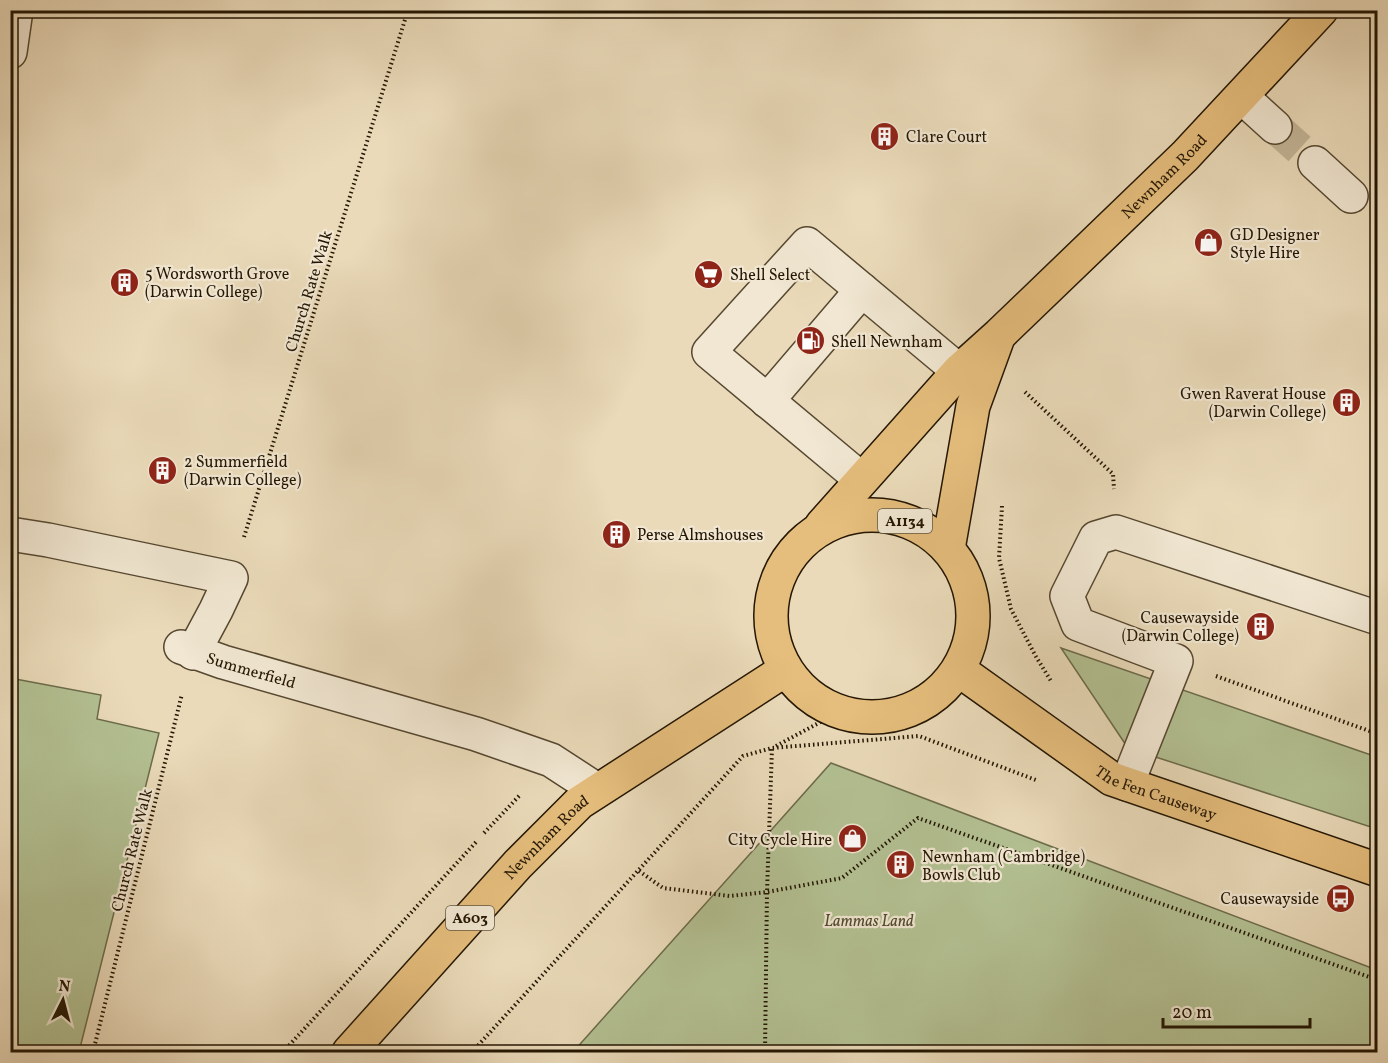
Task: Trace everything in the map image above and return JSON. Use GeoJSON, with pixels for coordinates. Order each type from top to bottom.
{"type":"FeatureCollection","features":[{"type":"Feature","properties":{"kind":"main road","name":"Newnham Road"},"geometry":{"type":"LineString","coordinates":[[822,525],[959,371],[1185,156],[1320,10]]}},
{"type":"Feature","properties":{"kind":"main road","name":"Newnham Road"},"geometry":{"type":"LineString","coordinates":[[948,549],[973,406],[999,335]]}},
{"type":"Feature","properties":{"kind":"main road","name":"A1134"},"geometry":{"type":"LineString","coordinates":[[862,515],[892,516],[917,525],[948,549],[970,588],[974,616],[971,646],[959,670],[942,691],[917,707],[881,718],[839,712],[811,697],[785,670],[774,647],[770,621],[776,583],[796,548],[822,525],[862,515]]}},
{"type":"Feature","properties":{"kind":"main road","name":"Newnham Road"},"geometry":{"type":"LineString","coordinates":[[349,1053],[518,864],[579,803],[785,670]]}},
{"type":"Feature","properties":{"kind":"main road","name":"The Fen Causeway"},"geometry":{"type":"LineString","coordinates":[[959,670],[1112,779],[1377,870]]}},
{"type":"Feature","properties":{"kind":"street"},"geometry":{"type":"LineString","coordinates":[[10,52],[16,10]]}},
{"type":"Feature","properties":{"kind":"street"},"geometry":{"type":"LineString","coordinates":[[1242,97],[1275,127]]}},
{"type":"Feature","properties":{"kind":"street"},"geometry":{"type":"LineString","coordinates":[[1315,163],[1351,196]]}},
{"type":"Feature","properties":{"kind":"street"},"geometry":{"type":"LineString","coordinates":[[861,479],[709,352],[807,244],[959,371]]}},
{"type":"Feature","properties":{"kind":"street"},"geometry":{"type":"LineString","coordinates":[[767,401],[862,290]]}},
{"type":"Feature","properties":{"kind":"street"},"geometry":{"type":"LineString","coordinates":[[1127,784],[1176,661],[1078,624],[1067,596],[1096,538],[1116,532],[1377,618]]}},
{"type":"Feature","properties":{"kind":"street"},"geometry":{"type":"LineString","coordinates":[[10,534],[231,578]]}},
{"type":"Feature","properties":{"kind":"street","name":"Summerfield"},"geometry":{"type":"LineString","coordinates":[[231,578],[216,610],[187,650],[476,734],[551,760],[597,790]]}},
{"type":"Feature","properties":{"kind":"path","name":"Church Rate Walk"},"geometry":{"type":"LineString","coordinates":[[231,578],[408,10]]}},
{"type":"Feature","properties":{"kind":"path"},"geometry":{"type":"LineString","coordinates":[[1024,391],[1113,474],[1116,532]]}},
{"type":"Feature","properties":{"kind":"path","name":"Church Rate Walk"},"geometry":{"type":"LineString","coordinates":[[93,1053],[187,650]]}},
{"type":"Feature","properties":{"kind":"path"},"geometry":{"type":"LineString","coordinates":[[1176,661],[1377,734]]}},
{"type":"Feature","properties":{"kind":"path"},"geometry":{"type":"LineString","coordinates":[[472,1053],[743,756],[772,748],[839,712]]}},
{"type":"Feature","properties":{"kind":"path"},"geometry":{"type":"LineString","coordinates":[[765,1053],[772,748]]}},
{"type":"Feature","properties":{"kind":"path"},"geometry":{"type":"LineString","coordinates":[[283,1053],[551,760]]}},
{"type":"Feature","properties":{"kind":"path"},"geometry":{"type":"LineString","coordinates":[[639,871],[663,888],[730,896],[767,892],[842,878],[918,818],[1377,980]]}},
{"type":"Feature","properties":{"kind":"green space"},"geometry":{"type":"Polygon","coordinates":[[[1061,648],[1377,757],[1377,829],[1128,748],[1061,648]]]}},
{"type":"Feature","properties":{"kind":"green space"},"geometry":{"type":"Polygon","coordinates":[[[10,678],[101,695],[97,719],[159,733],[79,1052],[11,1052],[10,678]]]}},
{"type":"Feature","properties":{"kind":"green space","name":"Lammas Land"},"geometry":{"type":"Polygon","coordinates":[[[831,763],[1377,970],[1377,1052],[573,1052],[831,763]]]}},
{"type":"Feature","properties":{"kind":"tunnel"},"geometry":{"type":"LineString","coordinates":[[1275,127],[1315,163]]}},
{"type":"Feature","properties":{"kind":"place","name":"Clare Court"},"geometry":{"type":"Point","coordinates":[885,136]}},
{"type":"Feature","properties":{"kind":"place","name":"GD Designer Style Hire"},"geometry":{"type":"Point","coordinates":[1209,243]}},
{"type":"Feature","properties":{"kind":"place","name":"Shell Select"},"geometry":{"type":"Point","coordinates":[709,274]}},
{"type":"Feature","properties":{"kind":"place","name":"5 Wordsworth Grove (Darwin College)"},"geometry":{"type":"Point","coordinates":[124,282]}},
{"type":"Feature","properties":{"kind":"place","name":"Shell Newnham"},"geometry":{"type":"Point","coordinates":[810,341]}},
{"type":"Feature","properties":{"kind":"place","name":"Gwen Raverat House (Darwin College)"},"geometry":{"type":"Point","coordinates":[1347,402]}},
{"type":"Feature","properties":{"kind":"place","name":"2 Summerfield (Darwin College)"},"geometry":{"type":"Point","coordinates":[163,470]}},
{"type":"Feature","properties":{"kind":"place","name":"Perse Almshouses"},"geometry":{"type":"Point","coordinates":[616,534]}},
{"type":"Feature","properties":{"kind":"place","name":"Causewayside (Darwin College)"},"geometry":{"type":"Point","coordinates":[1260,626]}},
{"type":"Feature","properties":{"kind":"place","name":"City Cycle Hire"},"geometry":{"type":"Point","coordinates":[853,839]}},
{"type":"Feature","properties":{"kind":"place","name":"Newnham (Cambridge) Bowls Club"},"geometry":{"type":"Point","coordinates":[901,865]}},
{"type":"Feature","properties":{"kind":"place","name":"Causewayside"},"geometry":{"type":"Point","coordinates":[1340,898]}}]}
